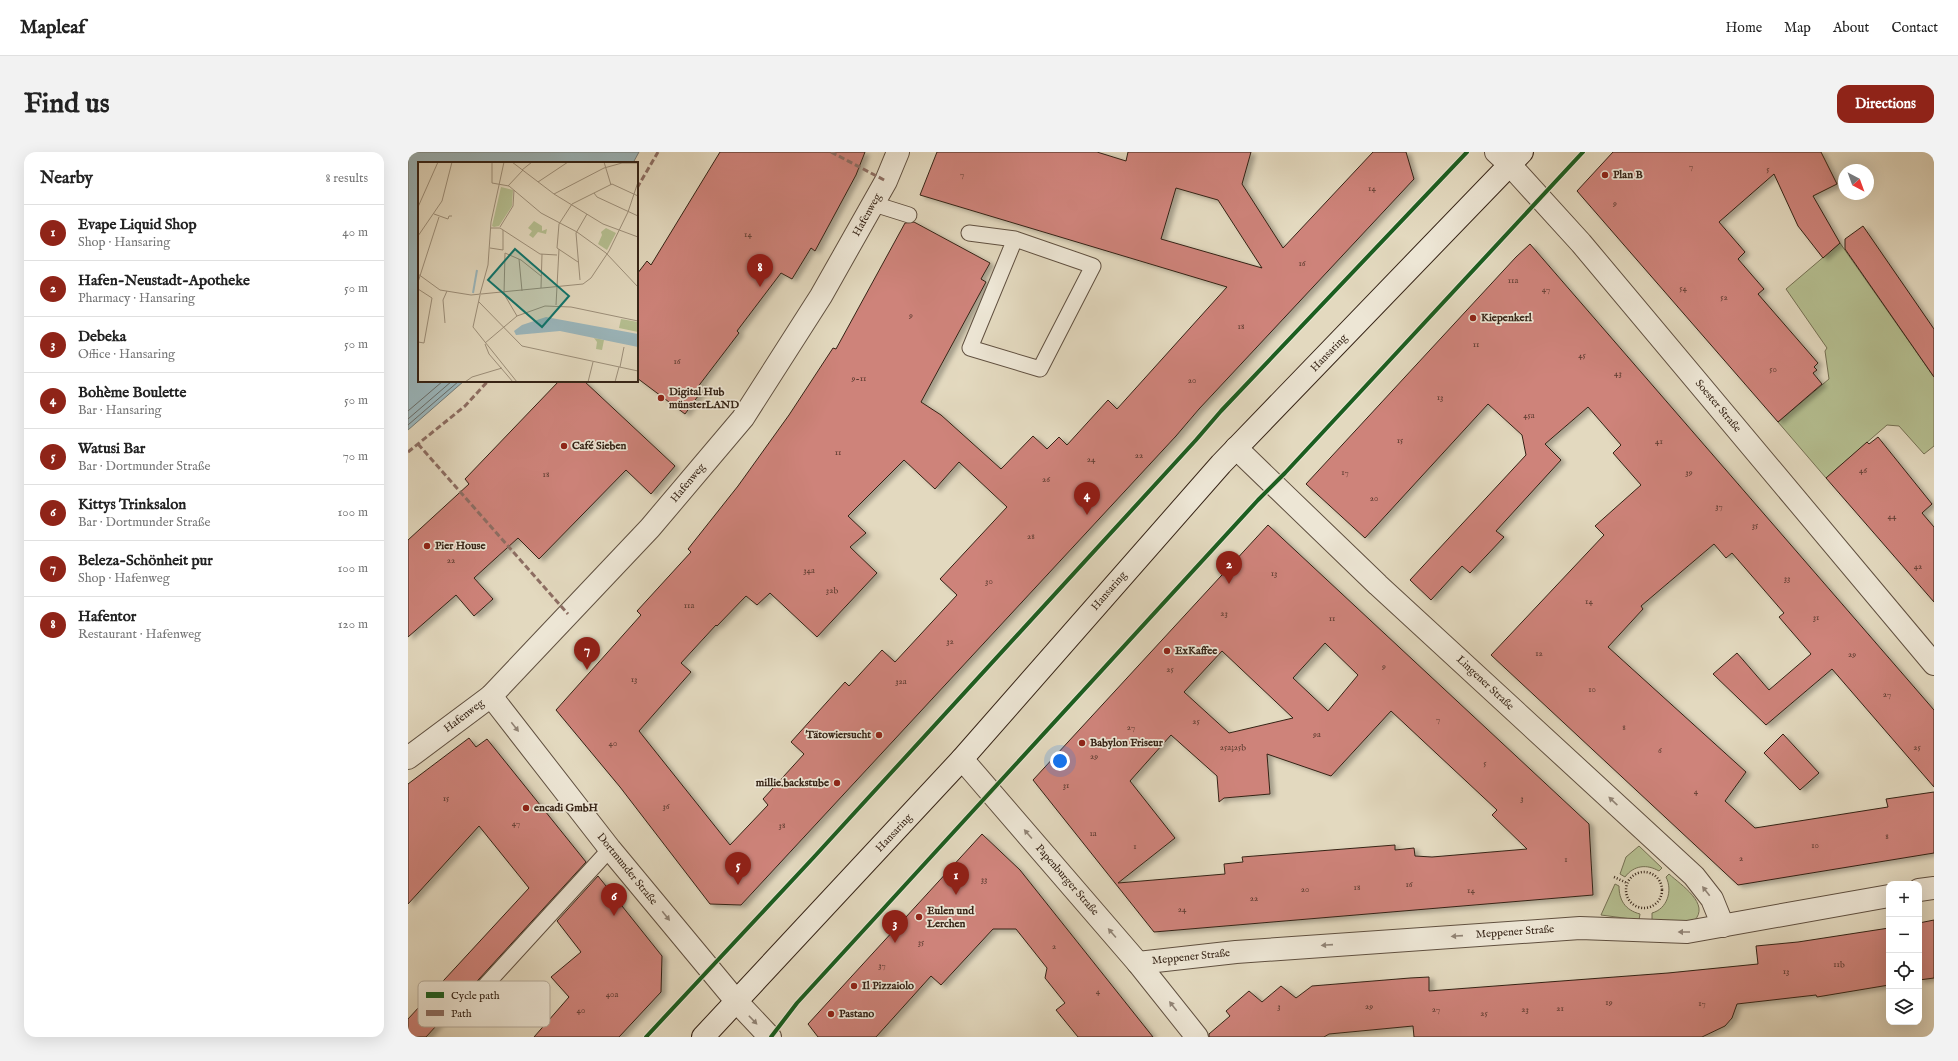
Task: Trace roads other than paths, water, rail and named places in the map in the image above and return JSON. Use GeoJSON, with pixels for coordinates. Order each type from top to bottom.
{"type":"FeatureCollection","features":[{"type":"Feature","properties":{"kind":"street","name":"Hafenweg"},"geometry":{"type":"LineString","coordinates":[[408,758],[491,696],[650,528],[743,418],[821,296],[874,204],[886,181],[898,152]]}},
{"type":"Feature","properties":{"kind":"street","name":"Hansaring"},"geometry":{"type":"LineString","coordinates":[[703,1037],[962,759],[1236,448],[1509,156]]}},
{"type":"Feature","properties":{"kind":"street","name":"Soester Straße"},"geometry":{"type":"LineString","coordinates":[[1509,156],[1934,664]]}},
{"type":"Feature","properties":{"kind":"street","name":"Lingener Straße"},"geometry":{"type":"LineString","coordinates":[[1236,448],[1372,580],[1694,876],[1712,899],[1723,926]]}},
{"type":"Feature","properties":{"kind":"street","name":"Dortmunder Straße"},"geometry":{"type":"LineString","coordinates":[[491,696],[610,848],[737,1002],[770,1037]]}},
{"type":"Feature","properties":{"kind":"street","name":"Papenburger Straße"},"geometry":{"type":"LineString","coordinates":[[962,759],[1138,963],[1197,1037]]}},
{"type":"Feature","properties":{"kind":"street"},"geometry":{"type":"LineString","coordinates":[[1922,890],[1934,888]]}},
{"type":"Feature","properties":{"kind":"street","name":"Meppener Straße"},"geometry":{"type":"LineString","coordinates":[[1138,963],[1236,952],[1580,928],[1687,932],[1886,897]]}},
{"type":"Feature","properties":{"kind":"lane"},"geometry":{"type":"LineString","coordinates":[[874,204],[909,215]]}},
{"type":"Feature","properties":{"kind":"lane"},"geometry":{"type":"LineString","coordinates":[[969,233],[1015,239],[1093,266],[1040,369],[970,348],[1015,239]]}},
{"type":"Feature","properties":{"kind":"lane"},"geometry":{"type":"LineString","coordinates":[[489,981],[610,848]]}},
{"type":"Feature","properties":{"kind":"water"},"geometry":{"type":"Polygon","coordinates":[[[408,152],[639,152],[634,162],[418,162],[418,382],[463,382],[408,430],[408,152]]]}},
{"type":"Feature","properties":{"kind":"place","name":"Plan B"},"geometry":{"type":"Point","coordinates":[1605,175]}},
{"type":"Feature","properties":{"kind":"place","name":"Hafentor"},"geometry":{"type":"Point","coordinates":[760,287]}},
{"type":"Feature","properties":{"kind":"place","name":"Kiepenkerl"},"geometry":{"type":"Point","coordinates":[1473,318]}},
{"type":"Feature","properties":{"kind":"place","name":"Digital Hub münsterLAND"},"geometry":{"type":"Point","coordinates":[661,398]}},
{"type":"Feature","properties":{"kind":"place","name":"Café Sieben"},"geometry":{"type":"Point","coordinates":[564,446]}},
{"type":"Feature","properties":{"kind":"place","name":"Bohème Boulette"},"geometry":{"type":"Point","coordinates":[1087,515]}},
{"type":"Feature","properties":{"kind":"place","name":"Pier House"},"geometry":{"type":"Point","coordinates":[427,546]}},
{"type":"Feature","properties":{"kind":"place","name":"Hafen-Neustadt-Apotheke"},"geometry":{"type":"Point","coordinates":[1229,584]}},
{"type":"Feature","properties":{"kind":"place","name":"ExKaffee"},"geometry":{"type":"Point","coordinates":[1167,651]}},
{"type":"Feature","properties":{"kind":"place","name":"Beleza-Schönheit pur"},"geometry":{"type":"Point","coordinates":[587,670]}},
{"type":"Feature","properties":{"kind":"place","name":"Tätowiersucht"},"geometry":{"type":"Point","coordinates":[879,735]}},
{"type":"Feature","properties":{"kind":"place","name":"Babylon Friseur"},"geometry":{"type":"Point","coordinates":[1082,743]}},
{"type":"Feature","properties":{"kind":"place","name":"millie.backstube"},"geometry":{"type":"Point","coordinates":[837,783]}},
{"type":"Feature","properties":{"kind":"place","name":"encadi GmbH"},"geometry":{"type":"Point","coordinates":[526,808]}},
{"type":"Feature","properties":{"kind":"place","name":"Watusi Bar"},"geometry":{"type":"Point","coordinates":[738,885]}},
{"type":"Feature","properties":{"kind":"place","name":"Evape Liquid Shop"},"geometry":{"type":"Point","coordinates":[956,895]}},
{"type":"Feature","properties":{"kind":"place","name":"Kittys Trinksalon"},"geometry":{"type":"Point","coordinates":[614,916]}},
{"type":"Feature","properties":{"kind":"place","name":"Eulen und Lerchen"},"geometry":{"type":"Point","coordinates":[919,917]}},
{"type":"Feature","properties":{"kind":"place","name":"Debeka"},"geometry":{"type":"Point","coordinates":[895,943]}},
{"type":"Feature","properties":{"kind":"place","name":"Il Pizzaiolo"},"geometry":{"type":"Point","coordinates":[854,986]}},
{"type":"Feature","properties":{"kind":"place","name":"Pastano"},"geometry":{"type":"Point","coordinates":[831,1014]}}]}
